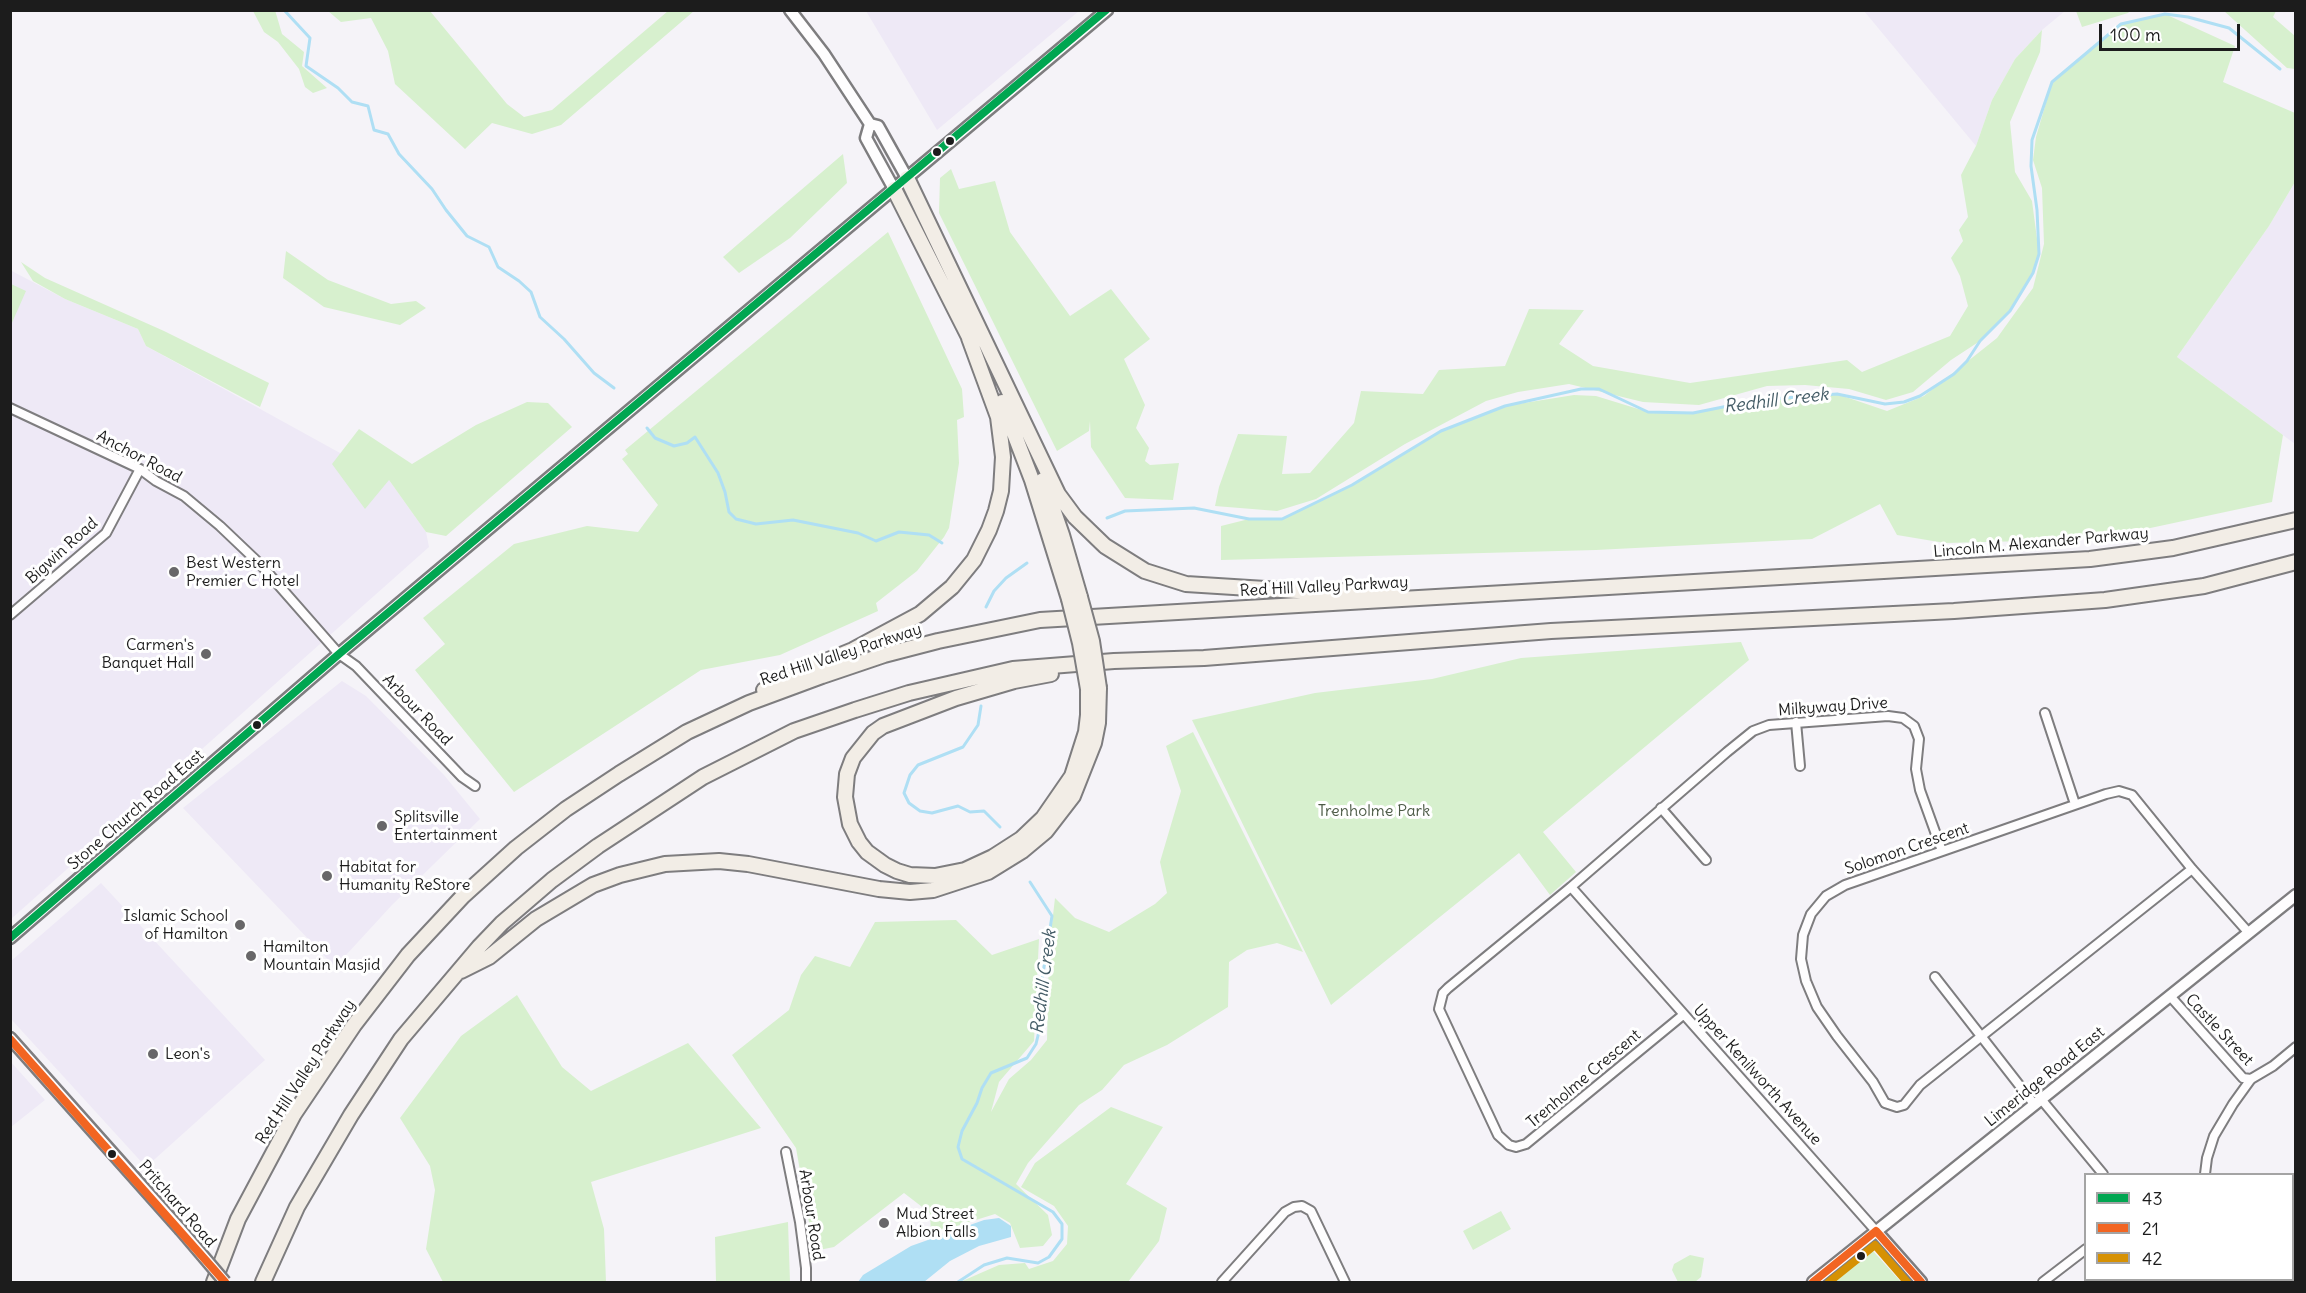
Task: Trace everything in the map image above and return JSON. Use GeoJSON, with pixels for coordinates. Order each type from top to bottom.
{"type":"FeatureCollection","features":[{"type":"Feature","properties":{"kind":"highway"},"geometry":{"type":"LineString","coordinates":[[908,178],[1024,427],[1058,494],[1075,517],[1105,546],[1145,571],[1186,584],[1313,592],[1416,590],[1446,596]]}},
{"type":"Feature","properties":{"kind":"highway"},"geometry":{"type":"LineString","coordinates":[[894,189],[991,377],[1075,598]]}},
{"type":"Feature","properties":{"kind":"highway"},"geometry":{"type":"LineString","coordinates":[[749,703],[768,686],[853,650],[920,614],[951,587],[974,560],[996,511],[1001,491],[1003,457],[998,417],[969,338]]}},
{"type":"Feature","properties":{"kind":"highway"},"geometry":{"type":"LineString","coordinates":[[454,975],[489,957],[536,919],[593,885],[620,874],[665,864],[719,861],[748,864],[879,889],[910,892],[933,890],[988,872],[1022,851],[1046,831],[1073,796],[1094,743],[1098,723],[1093,689],[1080,643],[1075,598],[1062,535],[1024,427]]}},
{"type":"Feature","properties":{"kind":"highway","name":"Lincoln M. Alexander Parkway"},"geometry":{"type":"LineString","coordinates":[[1786,577],[2090,559],[2173,548],[2295,520]]}},
{"type":"Feature","properties":{"kind":"highway"},"geometry":{"type":"LineString","coordinates":[[263,1282],[297,1207],[351,1115],[401,1039],[454,975],[502,923],[552,880],[598,846],[703,777],[794,731],[909,693],[1013,669],[1204,658],[1551,631],[2105,600],[2204,586],[2295,562]]}},
{"type":"Feature","properties":{"kind":"highway","name":"Red Hill Valley Parkway"},"geometry":{"type":"LineString","coordinates":[[214,1282],[238,1219],[294,1114],[354,1025],[408,955],[472,888],[516,848],[566,808],[687,732],[749,703],[884,656],[938,641],[1040,620],[1786,577]]}},
{"type":"Feature","properties":{"kind":"highway"},"geometry":{"type":"LineString","coordinates":[[1093,689],[1086,732],[1072,776],[1042,818],[1021,839],[993,857],[965,870],[935,876],[910,875],[897,871],[876,858],[859,842],[846,810],[847,774],[862,745],[883,726],[956,698],[1014,681],[1114,662]]}},
{"type":"Feature","properties":{"kind":"main road"},"geometry":{"type":"LineString","coordinates":[[790,10],[824,54],[870,124],[878,126],[908,178]]}},
{"type":"Feature","properties":{"kind":"main road","name":"Stone Church Road East"},"geometry":{"type":"LineString","coordinates":[[10,938],[339,654],[1107,10]]}},
{"type":"Feature","properties":{"kind":"main road"},"geometry":{"type":"LineString","coordinates":[[870,124],[866,138],[894,189]]}},
{"type":"Feature","properties":{"kind":"main road","name":"Limeridge Road East"},"geometry":{"type":"LineString","coordinates":[[1813,1282],[2295,895]]}},
{"type":"Feature","properties":{"kind":"main road","name":"Pritchard Road"},"geometry":{"type":"LineString","coordinates":[[10,1038],[225,1282]]}},
{"type":"Feature","properties":{"kind":"main road","name":"Upper Kenilworth Avenue"},"geometry":{"type":"LineString","coordinates":[[1876,1231],[1921,1282]]}},
{"type":"Feature","properties":{"kind":"street","name":"Anchor Road"},"geometry":{"type":"LineString","coordinates":[[10,408],[140,469],[156,481],[184,496],[261,565],[339,654]]}},
{"type":"Feature","properties":{"kind":"street","name":"Bigwin Road"},"geometry":{"type":"LineString","coordinates":[[10,615],[106,533],[140,469]]}},
{"type":"Feature","properties":{"kind":"street","name":"Arbour Road"},"geometry":{"type":"LineString","coordinates":[[339,654],[356,666],[462,777],[475,786]]}},
{"type":"Feature","properties":{"kind":"street"},"geometry":{"type":"LineString","coordinates":[[2044,713],[2075,804]]}},
{"type":"Feature","properties":{"kind":"street","name":"Milkyway Drive"},"geometry":{"type":"LineString","coordinates":[[1571,887],[1661,807],[1754,731],[1769,725],[1796,722],[1888,716],[1903,718],[1914,726],[1919,739],[1916,769],[1920,790],[1942,851]]}},
{"type":"Feature","properties":{"kind":"street"},"geometry":{"type":"LineString","coordinates":[[1796,722],[1800,766]]}},
{"type":"Feature","properties":{"kind":"street","name":"Solomon Crescent"},"geometry":{"type":"LineString","coordinates":[[2192,869],[1920,1085],[1904,1105],[1891,1107],[1885,1103],[1873,1082],[1817,1007],[1806,981],[1801,959],[1803,935],[1811,914],[1826,896],[1845,885],[2075,804],[2119,791],[2132,795],[2192,869],[2248,932]]}},
{"type":"Feature","properties":{"kind":"street"},"geometry":{"type":"LineString","coordinates":[[1661,807],[1706,860]]}},
{"type":"Feature","properties":{"kind":"street","name":"Upper Kenilworth Avenue"},"geometry":{"type":"LineString","coordinates":[[1571,887],[1876,1231]]}},
{"type":"Feature","properties":{"kind":"street","name":"Trenholme Crescent"},"geometry":{"type":"LineString","coordinates":[[1571,887],[1448,988],[1441,999],[1441,1015],[1498,1135],[1509,1145],[1516,1147],[1526,1144],[1683,1015]]}},
{"type":"Feature","properties":{"kind":"street"},"geometry":{"type":"LineString","coordinates":[[1935,977],[1981,1037],[2102,1173]]}},
{"type":"Feature","properties":{"kind":"street","name":"Castle Street"},"geometry":{"type":"LineString","coordinates":[[2170,996],[2243,1078],[2251,1079]]}},
{"type":"Feature","properties":{"kind":"street"},"geometry":{"type":"LineString","coordinates":[[2205,1173],[2206,1158],[2214,1136],[2251,1079],[2273,1066],[2295,1047]]}},
{"type":"Feature","properties":{"kind":"street","name":"Arbour Road"},"geometry":{"type":"LineString","coordinates":[[786,1152],[800,1222],[806,1282]]}},
{"type":"Feature","properties":{"kind":"street"},"geometry":{"type":"LineString","coordinates":[[1222,1282],[1285,1212],[1302,1206],[1311,1211],[1345,1282]]}},
{"type":"Feature","properties":{"kind":"street"},"geometry":{"type":"LineString","coordinates":[[2043,1282],[2084,1250]]}},
{"type":"Feature","properties":{"kind":"shaded area"},"geometry":{"type":"Polygon","coordinates":[[[866,11],[1079,11],[937,130],[866,11]]]}},
{"type":"Feature","properties":{"kind":"shaded area"},"geometry":{"type":"Polygon","coordinates":[[[1864,11],[2065,11],[2042,30],[2015,59],[1992,100],[1976,146],[1864,11]]]}},
{"type":"Feature","properties":{"kind":"shaded area"},"geometry":{"type":"Polygon","coordinates":[[[2295,182],[2295,444],[2177,357],[2269,226],[2295,182]]]}},
{"type":"Feature","properties":{"kind":"shaded area"},"geometry":{"type":"Polygon","coordinates":[[[10,270],[65,299],[138,329],[146,346],[389,480],[426,532],[429,547],[11,919],[10,270]]]}},
{"type":"Feature","properties":{"kind":"shaded area"},"geometry":{"type":"Polygon","coordinates":[[[342,681],[366,696],[444,775],[480,819],[392,905],[335,967],[183,808],[342,681]]]}},
{"type":"Feature","properties":{"kind":"shaded area"},"geometry":{"type":"Polygon","coordinates":[[[101,883],[265,1060],[146,1167],[11,1019],[11,961],[101,883]]]}},
{"type":"Feature","properties":{"kind":"shaded area"},"geometry":{"type":"Polygon","coordinates":[[[10,1061],[45,1100],[11,1127],[10,1127],[10,1061]]]}},
{"type":"Feature","properties":{"kind":"green space"},"geometry":{"type":"Polygon","coordinates":[[[275,10],[282,34],[304,52],[302,66],[327,88],[313,93],[305,87],[299,69],[278,42],[264,32],[253,11],[275,10]]]}},
{"type":"Feature","properties":{"kind":"green space"},"geometry":{"type":"Polygon","coordinates":[[[328,11],[430,11],[507,104],[524,117],[552,110],[668,11],[694,11],[561,125],[532,134],[492,123],[465,149],[395,84],[388,51],[371,18],[341,22],[328,11]]]}},
{"type":"Feature","properties":{"kind":"green space"},"geometry":{"type":"Polygon","coordinates":[[[2076,11],[2130,11],[2082,27],[2076,11]]]}},
{"type":"Feature","properties":{"kind":"green space"},"geometry":{"type":"Polygon","coordinates":[[[2224,11],[2276,11],[2273,17],[2295,36],[2295,69],[2287,68],[2224,11]]]}},
{"type":"Feature","properties":{"kind":"green space"},"geometry":{"type":"Polygon","coordinates":[[[2165,14],[2235,46],[2223,82],[2295,113],[2295,182],[2269,226],[2177,357],[2283,435],[2272,502],[2141,530],[2027,541],[1945,543],[1897,535],[1880,504],[1812,539],[1596,550],[1221,560],[1221,526],[1249,519],[1282,519],[1352,485],[1441,431],[1505,406],[1574,395],[1596,396],[1648,412],[1693,413],[1758,400],[1837,394],[1887,411],[1924,396],[1997,338],[2033,288],[2044,244],[2042,188],[2033,160],[2036,137],[2052,82],[2121,24],[2165,14]]]}},
{"type":"Feature","properties":{"kind":"green space"},"geometry":{"type":"Polygon","coordinates":[[[2042,30],[2040,52],[2010,122],[2015,172],[2032,201],[2039,254],[2033,273],[2010,311],[1980,341],[1951,360],[1913,392],[1886,400],[1849,389],[1805,385],[1767,386],[1699,405],[1643,402],[1569,384],[1518,392],[1486,401],[1405,444],[1316,499],[1277,511],[1215,506],[1219,487],[1238,434],[1287,436],[1282,474],[1310,473],[1354,423],[1361,391],[1423,394],[1439,370],[1505,366],[1529,309],[1584,310],[1559,344],[1593,366],[1690,383],[1847,360],[1862,372],[1950,336],[1968,306],[1960,276],[1951,258],[1963,241],[1959,230],[1968,217],[1961,175],[1976,146],[1992,100],[2015,59],[2042,30]]]}},
{"type":"Feature","properties":{"kind":"green space"},"geometry":{"type":"Polygon","coordinates":[[[843,154],[847,183],[790,238],[739,273],[723,257],[843,154]]]}},
{"type":"Feature","properties":{"kind":"green space"},"geometry":{"type":"Polygon","coordinates":[[[951,169],[959,189],[995,181],[1010,232],[1070,316],[1111,289],[1150,339],[1124,359],[1145,405],[1136,428],[1149,448],[1145,461],[1150,465],[1179,463],[1173,500],[1125,498],[1091,447],[1090,421],[1089,431],[1057,451],[939,213],[940,178],[951,169]]]}},
{"type":"Feature","properties":{"kind":"green space"},"geometry":{"type":"Polygon","coordinates":[[[888,232],[962,389],[964,417],[957,420],[959,463],[949,528],[944,537],[917,571],[876,603],[878,611],[780,655],[701,670],[514,792],[415,670],[445,644],[423,618],[514,544],[587,526],[638,532],[658,505],[622,459],[628,454],[625,450],[888,232]]]}},
{"type":"Feature","properties":{"kind":"green space"},"geometry":{"type":"Polygon","coordinates":[[[286,251],[328,280],[391,304],[416,301],[426,308],[400,325],[324,307],[283,278],[286,251]]]}},
{"type":"Feature","properties":{"kind":"green space"},"geometry":{"type":"Polygon","coordinates":[[[21,262],[45,278],[164,331],[269,383],[260,407],[146,346],[138,329],[65,299],[33,281],[21,262]]]}},
{"type":"Feature","properties":{"kind":"green space"},"geometry":{"type":"Polygon","coordinates":[[[11,284],[26,291],[11,325],[11,284]]]}},
{"type":"Feature","properties":{"kind":"green space"},"geometry":{"type":"Polygon","coordinates":[[[527,402],[548,403],[572,427],[446,536],[426,532],[389,480],[365,509],[332,464],[359,429],[412,464],[476,425],[527,402]]]}},
{"type":"Feature","properties":{"kind":"green space","name":"Trenholme Park"},"geometry":{"type":"Polygon","coordinates":[[[1741,642],[1749,660],[1543,832],[1576,872],[1550,895],[1519,853],[1331,1005],[1192,720],[1315,693],[1432,679],[1521,658],[1741,642]]]}},
{"type":"Feature","properties":{"kind":"green space"},"geometry":{"type":"Polygon","coordinates":[[[1193,732],[1303,952],[1277,943],[1247,950],[1229,962],[1228,1007],[1167,1045],[1124,1065],[1102,1090],[1079,1105],[1028,1163],[1016,1184],[1048,1215],[1052,1235],[1043,1246],[1020,1248],[1010,1223],[995,1214],[931,1234],[930,1213],[904,1193],[834,1247],[814,1251],[796,1148],[732,1055],[789,1010],[801,975],[815,956],[850,967],[875,922],[956,920],[992,955],[1039,939],[1034,1041],[999,1082],[991,1112],[1009,1079],[1031,1060],[1047,1040],[1049,950],[1055,898],[1075,918],[1109,932],[1155,904],[1167,893],[1160,862],[1181,791],[1166,746],[1193,732]]]}},
{"type":"Feature","properties":{"kind":"green space"},"geometry":{"type":"Polygon","coordinates":[[[517,995],[562,1067],[591,1091],[688,1043],[761,1128],[591,1182],[604,1229],[606,1282],[443,1282],[426,1249],[435,1190],[430,1166],[400,1118],[461,1036],[517,995]]]}},
{"type":"Feature","properties":{"kind":"green space"},"geometry":{"type":"Polygon","coordinates":[[[1111,1107],[1163,1127],[1126,1184],[1167,1208],[1159,1241],[1128,1282],[960,1282],[999,1265],[1025,1263],[1029,1269],[1053,1261],[1067,1244],[1068,1226],[1054,1206],[1021,1187],[1035,1163],[1111,1107]]]}},
{"type":"Feature","properties":{"kind":"green space"},"geometry":{"type":"Polygon","coordinates":[[[1501,1211],[1511,1229],[1473,1250],[1463,1231],[1501,1211]]]}},
{"type":"Feature","properties":{"kind":"green space"},"geometry":{"type":"Polygon","coordinates":[[[788,1222],[790,1282],[716,1282],[715,1237],[788,1222]]]}},
{"type":"Feature","properties":{"kind":"green space"},"geometry":{"type":"Polygon","coordinates":[[[1873,1251],[1901,1282],[1827,1282],[1873,1251]]]}},
{"type":"Feature","properties":{"kind":"green space"},"geometry":{"type":"Polygon","coordinates":[[[1690,1255],[1704,1258],[1701,1277],[1695,1282],[1678,1282],[1672,1270],[1674,1264],[1690,1255]]]}},
{"type":"Feature","properties":{"kind":"water"},"geometry":{"type":"Polygon","coordinates":[[[999,1218],[1011,1226],[1011,1237],[979,1246],[950,1261],[924,1282],[858,1282],[863,1275],[911,1246],[984,1220],[999,1218]]]}},
{"type":"Feature","properties":{"kind":"waterway"},"geometry":{"type":"LineString","coordinates":[[284,10],[310,38],[306,66],[338,88],[352,102],[368,106],[374,130],[388,134],[399,154],[432,189],[467,236],[489,247],[498,267],[531,292],[540,317],[564,339],[594,373],[614,388]]}},
{"type":"Feature","properties":{"kind":"waterway","name":"Redhill Creek"},"geometry":{"type":"LineString","coordinates":[[1107,518],[1125,511],[1194,508],[1249,519],[1282,519],[1352,485],[1441,431],[1505,406],[1581,389],[1599,389],[1648,412],[1693,413],[1758,400],[1837,394],[1885,404],[1904,402],[1920,396],[1954,374],[1967,361],[1980,341],[2010,311],[2033,273],[2039,254],[2037,210],[2031,166],[2032,140],[2052,82],[2121,24],[2165,14],[2188,17],[2229,28],[2280,69]]}},
{"type":"Feature","properties":{"kind":"waterway"},"geometry":{"type":"LineString","coordinates":[[647,428],[655,438],[674,446],[687,443],[695,437],[718,473],[729,512],[736,519],[756,524],[793,520],[858,533],[876,541],[899,532],[929,535],[942,543]]}},
{"type":"Feature","properties":{"kind":"waterway","name":"Redhill Creek"},"geometry":{"type":"LineString","coordinates":[[986,607],[994,591],[1006,578],[1027,563]]}},
{"type":"Feature","properties":{"kind":"waterway","name":"Redhill Creek"},"geometry":{"type":"LineString","coordinates":[[981,706],[978,725],[963,747],[918,765],[910,775],[904,793],[909,803],[920,811],[932,813],[958,806],[970,812],[984,811],[1000,827]]}},
{"type":"Feature","properties":{"kind":"waterway","name":"Redhill Creek"},"geometry":{"type":"LineString","coordinates":[[958,1282],[984,1265],[1007,1258],[1038,1263],[1049,1257],[1062,1239],[1062,1224],[1053,1212],[962,1159],[958,1147],[962,1131],[991,1073],[1027,1058],[1036,1044],[1041,1023],[1041,986],[1052,916],[1030,882]]}},
{"type":"Feature","properties":{"kind":"transit line","name":"43"},"geometry":{"type":"LineString","coordinates":[[10,938],[339,654],[1106,10]]}},
{"type":"Feature","properties":{"kind":"transit line","name":"21"},"geometry":{"type":"LineString","coordinates":[[10,1039],[225,1282]]}},
{"type":"Feature","properties":{"kind":"transit line","name":"21"},"geometry":{"type":"LineString","coordinates":[[1813,1282],[1876,1231],[1921,1282]]}},
{"type":"Feature","properties":{"kind":"transit line","name":"42"},"geometry":{"type":"LineString","coordinates":[[1829,1282],[1875,1245],[1907,1282]]}},
{"type":"Feature","properties":{"kind":"place","name":"Best Western Premier C Hotel"},"geometry":{"type":"Point","coordinates":[174,572]}},
{"type":"Feature","properties":{"kind":"place","name":"Carmen's Banquet Hall"},"geometry":{"type":"Point","coordinates":[206,654]}},
{"type":"Feature","properties":{"kind":"place","name":"Splitsville Entertainment"},"geometry":{"type":"Point","coordinates":[382,826]}},
{"type":"Feature","properties":{"kind":"place","name":"Habitat for Humanity ReStore"},"geometry":{"type":"Point","coordinates":[327,876]}},
{"type":"Feature","properties":{"kind":"place","name":"Islamic School of Hamilton"},"geometry":{"type":"Point","coordinates":[240,925]}},
{"type":"Feature","properties":{"kind":"place","name":"Hamilton Mountain Masjid"},"geometry":{"type":"Point","coordinates":[251,956]}},
{"type":"Feature","properties":{"kind":"place","name":"Leon's"},"geometry":{"type":"Point","coordinates":[153,1054]}},
{"type":"Feature","properties":{"kind":"place","name":"Mud Street Albion Falls"},"geometry":{"type":"Point","coordinates":[884,1223]}}]}
